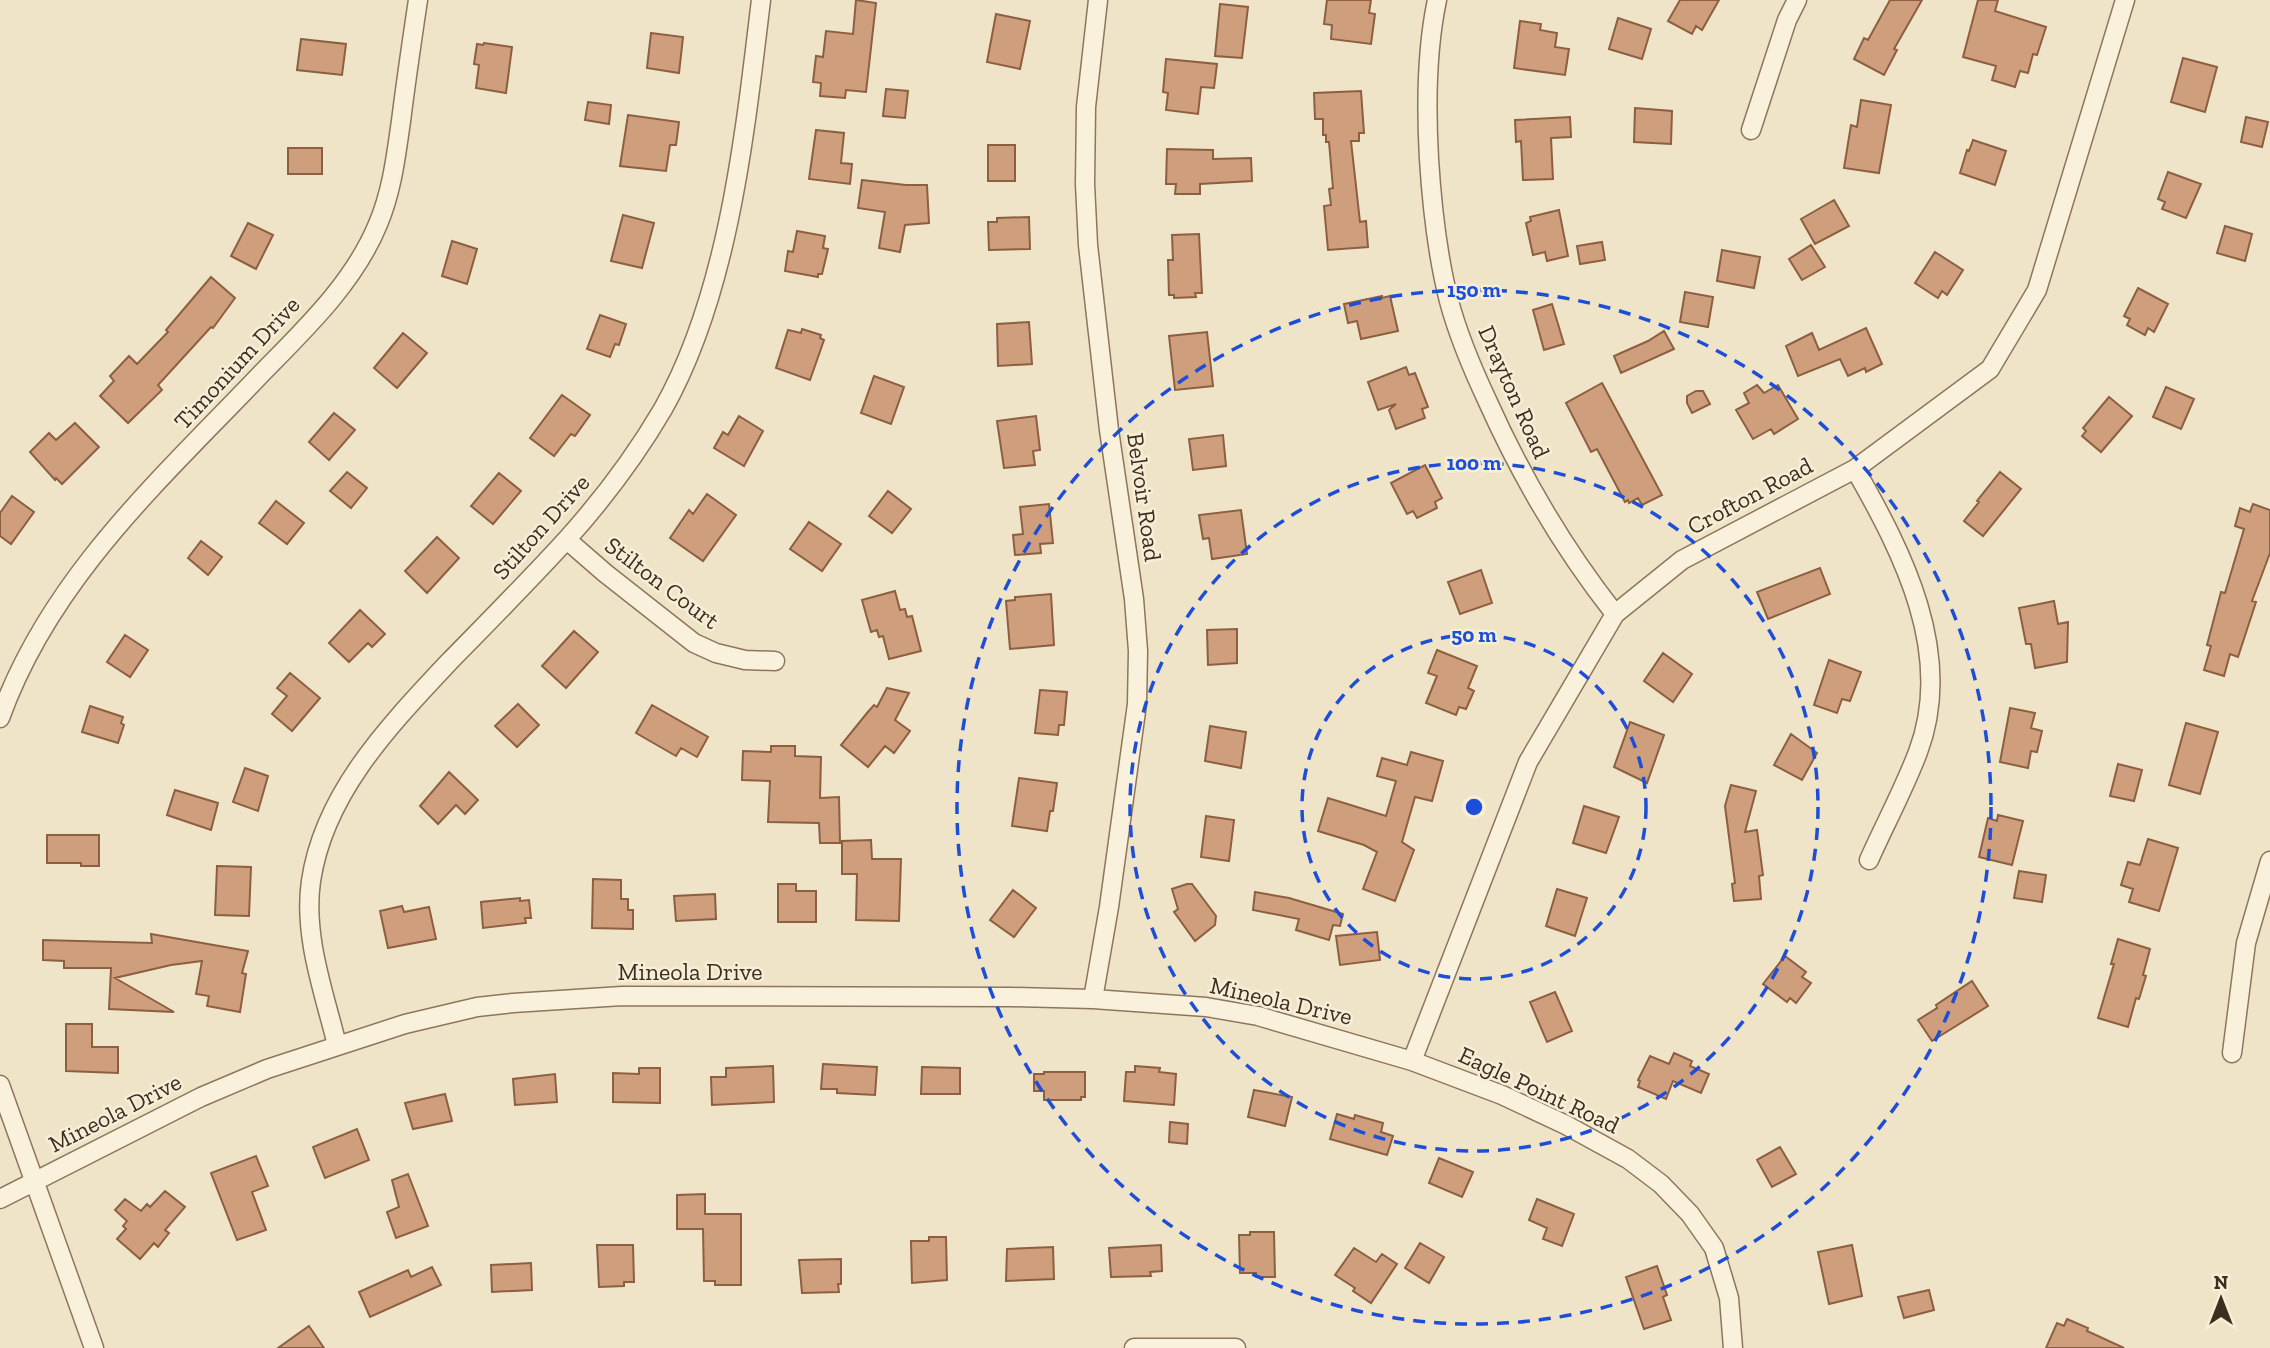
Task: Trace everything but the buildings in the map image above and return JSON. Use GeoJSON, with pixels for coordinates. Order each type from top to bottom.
{"type":"FeatureCollection","features":[{"type":"Feature","properties":{"kind":"street","name":"Timonium Drive"},"geometry":{"type":"LineString","coordinates":[[0,718],[34,642],[90,557],[128,513],[300,334],[344,282],[365,250],[378,224],[392,181],[418,0]]}},
{"type":"Feature","properties":{"kind":"street","name":"Stilton Drive"},"geometry":{"type":"LineString","coordinates":[[337,1045],[312,944],[309,910],[317,850],[329,817],[376,743],[567,540],[630,460],[663,408],[687,359],[702,318],[719,255],[741,150],[761,0]]}},
{"type":"Feature","properties":{"kind":"street","name":"Belvoir Road"},"geometry":{"type":"LineString","coordinates":[[1093,999],[1109,907],[1137,704],[1138,651],[1088,245],[1085,184],[1086,107],[1098,0]]}},
{"type":"Feature","properties":{"kind":"street","name":"Drayton Road"},"geometry":{"type":"LineString","coordinates":[[1437,0],[1428,61],[1427,124],[1438,250],[1450,303],[1466,354],[1509,449],[1581,571],[1615,614]]}},
{"type":"Feature","properties":{"kind":"street"},"geometry":{"type":"LineString","coordinates":[[1751,130],[1787,20],[1797,0]]}},
{"type":"Feature","properties":{"kind":"street","name":"Crofton Road"},"geometry":{"type":"LineString","coordinates":[[1412,1061],[1528,762],[1615,614],[1682,560],[1855,469],[1990,369],[2037,290],[2125,0]]}},
{"type":"Feature","properties":{"kind":"street"},"geometry":{"type":"LineString","coordinates":[[1855,469],[1902,559],[1918,600],[1928,644],[1931,674],[1929,709],[1919,751],[1870,860]]}},
{"type":"Feature","properties":{"kind":"street","name":"Stilton Court"},"geometry":{"type":"LineString","coordinates":[[567,540],[694,643],[716,653],[745,660],[775,661]]}},
{"type":"Feature","properties":{"kind":"street"},"geometry":{"type":"LineString","coordinates":[[2232,1053],[2246,943],[2270,861]]}},
{"type":"Feature","properties":{"kind":"street","name":"Mineola Drive"},"geometry":{"type":"LineString","coordinates":[[0,1199],[201,1097],[267,1069],[405,1024],[477,1007],[513,1003],[622,996],[1093,999],[1206,1007],[1258,1016],[1412,1061]]}},
{"type":"Feature","properties":{"kind":"street","name":"Eagle Point Road"},"geometry":{"type":"LineString","coordinates":[[1412,1061],[1502,1096],[1566,1125],[1628,1159],[1661,1185],[1690,1214],[1714,1248],[1729,1298],[1733,1348]]}},
{"type":"Feature","properties":{"kind":"street"},"geometry":{"type":"LineString","coordinates":[[0,1085],[94,1348]]}},
{"type":"Feature","properties":{"kind":"street"},"geometry":{"type":"LineString","coordinates":[[1134,1348],[1236,1348]]}}]}
